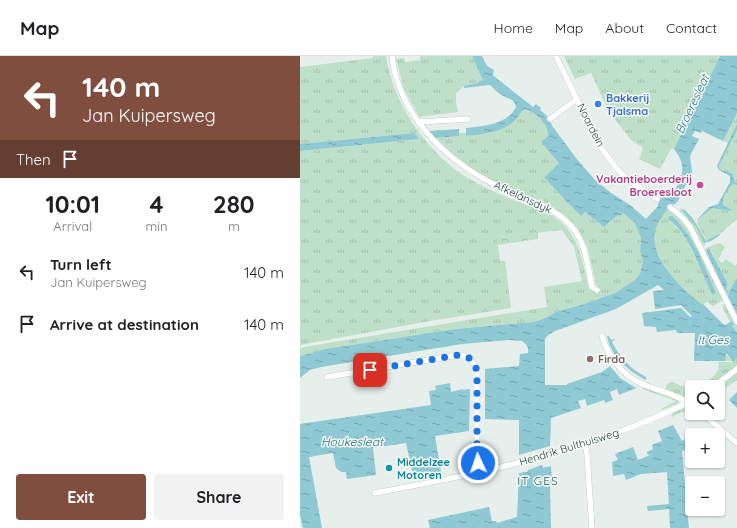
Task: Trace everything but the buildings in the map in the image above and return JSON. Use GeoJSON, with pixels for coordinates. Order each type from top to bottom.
{"type":"FeatureCollection","features":[{"type":"Feature","properties":{"kind":"street","name":"Afkelânsdyk"},"geometry":{"type":"LineString","coordinates":[[392,56],[396,79],[407,105],[448,154],[470,171],[502,188],[558,213],[576,232],[583,248],[592,287],[597,290]]}},
{"type":"Feature","properties":{"kind":"street","name":"Noardein"},"geometry":{"type":"LineString","coordinates":[[556,56],[598,143],[628,179],[657,199]]}},
{"type":"Feature","properties":{"kind":"street","name":"Noardein"},"geometry":{"type":"LineString","coordinates":[[550,119],[577,99]]}},
{"type":"Feature","properties":{"kind":"street"},"geometry":{"type":"LineString","coordinates":[[420,122],[468,120]]}},
{"type":"Feature","properties":{"kind":"street"},"geometry":{"type":"LineString","coordinates":[[670,207],[683,218],[690,227],[737,322]]}},
{"type":"Feature","properties":{"kind":"street"},"geometry":{"type":"LineString","coordinates":[[602,336],[605,347],[626,374],[640,383],[685,401]]}},
{"type":"Feature","properties":{"kind":"street"},"geometry":{"type":"LineString","coordinates":[[327,378],[458,355],[469,358],[473,361],[477,371],[477,455],[480,473]]}},
{"type":"Feature","properties":{"kind":"street"},"geometry":{"type":"LineString","coordinates":[[723,380],[737,369]]}},
{"type":"Feature","properties":{"kind":"street","name":"Hendrik Bulthuisweg"},"geometry":{"type":"LineString","coordinates":[[375,493],[480,473],[585,444],[685,405]]}},
{"type":"Feature","properties":{"kind":"street"},"geometry":{"type":"LineString","coordinates":[[710,420],[737,443]]}},
{"type":"Feature","properties":{"kind":"street"},"geometry":{"type":"LineString","coordinates":[[585,444],[592,528]]}},
{"type":"Feature","properties":{"kind":"green space"},"geometry":{"type":"Polygon","coordinates":[[[373,56],[386,56],[389,72],[401,103],[409,118],[429,145],[453,168],[473,181],[502,195],[547,213],[561,222],[576,242],[584,266],[589,290],[597,288],[587,246],[578,229],[567,217],[549,204],[493,182],[459,161],[436,138],[459,136],[459,133],[466,133],[466,136],[512,123],[525,109],[537,116],[546,127],[559,163],[544,179],[581,215],[585,212],[604,227],[618,215],[623,213],[636,223],[641,238],[640,251],[643,261],[640,274],[636,279],[615,293],[581,305],[558,311],[543,319],[533,322],[455,329],[325,349],[300,356],[300,349],[304,347],[547,307],[544,287],[582,281],[574,247],[562,230],[497,237],[500,261],[505,261],[511,308],[300,345],[300,151],[418,139],[413,133],[300,144],[300,67],[373,58],[373,56]]]}},
{"type":"Feature","properties":{"kind":"green space"},"geometry":{"type":"Polygon","coordinates":[[[420,56],[472,56],[484,80],[464,86],[456,93],[458,112],[419,117],[404,89],[396,59],[404,58],[405,62],[420,60],[420,56]]]}},
{"type":"Feature","properties":{"kind":"green space"},"geometry":{"type":"Polygon","coordinates":[[[564,56],[720,56],[674,149],[671,149],[660,169],[639,159],[643,148],[630,139],[608,110],[591,73],[575,79],[564,56]]]}},
{"type":"Feature","properties":{"kind":"green space"},"geometry":{"type":"Polygon","coordinates":[[[737,113],[737,124],[728,143],[723,141],[737,113]]]}},
{"type":"Feature","properties":{"kind":"green space"},"geometry":{"type":"Polygon","coordinates":[[[737,130],[737,183],[734,181],[731,174],[720,169],[719,166],[737,130]]]}},
{"type":"Feature","properties":{"kind":"green space"},"geometry":{"type":"Polygon","coordinates":[[[733,183],[737,185],[737,219],[720,234],[707,241],[696,223],[712,208],[732,210],[723,205],[723,199],[733,183]]]}},
{"type":"Feature","properties":{"kind":"green space"},"geometry":{"type":"Polygon","coordinates":[[[681,207],[693,222],[706,245],[702,245],[680,212],[681,207]]]}},
{"type":"Feature","properties":{"kind":"green space"},"geometry":{"type":"Polygon","coordinates":[[[667,209],[677,216],[685,225],[707,263],[723,300],[713,306],[707,302],[701,305],[677,282],[662,262],[654,240],[656,227],[667,209]],[[669,216],[668,219],[682,234],[697,260],[709,288],[713,295],[715,294],[716,293],[696,250],[676,220],[669,216]]]}},
{"type":"Feature","properties":{"kind":"green space"},"geometry":{"type":"Polygon","coordinates":[[[538,232],[538,239],[498,245],[497,237],[538,232]]]}},
{"type":"Feature","properties":{"kind":"green space"},"geometry":{"type":"Polygon","coordinates":[[[720,243],[725,247],[718,259],[722,263],[726,259],[735,266],[737,264],[737,278],[729,291],[728,297],[737,314],[737,318],[705,251],[706,248],[720,243]],[[710,248],[706,250],[725,290],[727,282],[710,248]]]}},
{"type":"Feature","properties":{"kind":"green space"},"geometry":{"type":"Polygon","coordinates":[[[725,304],[737,325],[737,332],[732,326],[732,321],[730,322],[722,306],[725,304]]]}},
{"type":"Feature","properties":{"kind":"green space"},"geometry":{"type":"Polygon","coordinates":[[[725,354],[732,360],[737,358],[737,365],[718,380],[709,380],[714,376],[719,368],[719,362],[732,362],[725,361],[725,354]]]}},
{"type":"Feature","properties":{"kind":"green space"},"geometry":{"type":"Polygon","coordinates":[[[737,372],[737,380],[725,388],[725,381],[737,372]]]}},
{"type":"Feature","properties":{"kind":"green space"},"geometry":{"type":"Polygon","coordinates":[[[672,382],[685,387],[685,398],[665,390],[667,384],[672,382]]]}},
{"type":"Feature","properties":{"kind":"green space"},"geometry":{"type":"Polygon","coordinates":[[[647,387],[678,400],[679,403],[662,410],[661,409],[676,401],[642,389],[647,387]]]}},
{"type":"Feature","properties":{"kind":"green space"},"geometry":{"type":"Polygon","coordinates":[[[685,408],[685,412],[682,412],[672,417],[672,412],[685,408]]]}},
{"type":"Feature","properties":{"kind":"water","name":"It Ges"},"geometry":{"type":"Polygon","coordinates":[[[472,56],[482,56],[487,66],[494,70],[493,75],[495,77],[533,107],[536,104],[541,108],[540,110],[546,115],[576,158],[595,180],[611,193],[630,205],[646,219],[658,206],[662,196],[667,198],[672,189],[675,190],[678,184],[682,174],[682,165],[674,149],[720,56],[737,56],[737,113],[723,141],[702,131],[701,133],[695,131],[692,136],[699,139],[690,156],[692,172],[678,201],[675,204],[670,205],[657,224],[655,231],[655,242],[657,252],[662,262],[677,282],[701,304],[703,304],[722,323],[725,325],[732,321],[734,324],[732,326],[737,332],[737,358],[733,361],[726,353],[725,361],[694,361],[695,333],[677,333],[676,330],[657,332],[656,327],[644,326],[642,313],[681,308],[690,317],[692,316],[681,305],[655,309],[653,291],[664,290],[658,285],[616,309],[555,331],[547,336],[545,339],[545,385],[567,385],[602,372],[610,366],[620,378],[636,388],[619,395],[617,389],[610,392],[613,400],[605,403],[604,400],[587,406],[585,399],[578,401],[581,408],[551,418],[550,446],[519,455],[519,420],[485,419],[485,369],[519,366],[520,354],[528,353],[527,346],[522,341],[509,340],[462,344],[321,367],[310,370],[300,378],[300,356],[325,349],[455,329],[533,322],[543,319],[558,311],[581,305],[615,293],[636,279],[640,274],[643,261],[640,251],[641,238],[635,223],[623,213],[620,216],[618,215],[604,227],[585,212],[581,216],[544,178],[559,163],[541,142],[548,136],[548,132],[541,119],[525,109],[512,123],[501,129],[466,136],[466,128],[494,124],[507,118],[516,107],[511,99],[501,95],[490,85],[464,88],[464,86],[478,83],[483,80],[472,56]]]}},
{"type":"Feature","properties":{"kind":"water"},"geometry":{"type":"Polygon","coordinates":[[[737,124],[737,130],[719,166],[720,169],[733,174],[734,181],[737,183],[737,185],[733,184],[729,188],[723,199],[723,205],[732,210],[712,208],[697,221],[709,207],[718,204],[730,182],[730,176],[719,170],[717,166],[737,124]]]}},
{"type":"Feature","properties":{"kind":"water"},"geometry":{"type":"Polygon","coordinates":[[[459,129],[459,136],[436,138],[429,131],[459,129]]]}},
{"type":"Feature","properties":{"kind":"water"},"geometry":{"type":"Polygon","coordinates":[[[414,133],[419,139],[300,151],[300,144],[414,133]]]}},
{"type":"Feature","properties":{"kind":"water"},"geometry":{"type":"Polygon","coordinates":[[[684,209],[693,219],[706,241],[719,234],[720,235],[711,241],[704,243],[697,228],[683,211],[684,209]]]}},
{"type":"Feature","properties":{"kind":"water"},"geometry":{"type":"Polygon","coordinates":[[[669,216],[672,216],[680,224],[692,242],[703,262],[716,293],[713,295],[688,242],[676,226],[668,219],[669,216]]]}},
{"type":"Feature","properties":{"kind":"water"},"geometry":{"type":"Polygon","coordinates":[[[709,248],[727,282],[727,287],[725,290],[706,251],[709,248]]]}},
{"type":"Feature","properties":{"kind":"water"},"geometry":{"type":"Polygon","coordinates":[[[737,278],[737,314],[728,297],[729,291],[737,278]]]}},
{"type":"Feature","properties":{"kind":"water"},"geometry":{"type":"Polygon","coordinates":[[[607,336],[609,336],[611,340],[615,339],[612,342],[622,358],[631,367],[646,377],[646,380],[627,368],[621,362],[612,350],[607,336]]]}},
{"type":"Feature","properties":{"kind":"water","name":"Houkesleat"},"geometry":{"type":"Polygon","coordinates":[[[450,383],[451,392],[470,389],[469,431],[435,436],[441,472],[408,479],[408,476],[413,475],[406,443],[373,448],[376,475],[347,479],[346,472],[341,472],[336,468],[333,453],[309,457],[322,528],[303,528],[300,515],[300,424],[431,405],[429,391],[436,390],[435,386],[450,383]]]}},
{"type":"Feature","properties":{"kind":"water"},"geometry":{"type":"Polygon","coordinates":[[[737,392],[737,408],[729,400],[737,392]]]}},
{"type":"Feature","properties":{"kind":"water"},"geometry":{"type":"Polygon","coordinates":[[[673,425],[682,441],[685,439],[685,451],[682,451],[685,484],[685,516],[688,516],[689,528],[670,528],[669,509],[648,511],[647,506],[669,504],[667,472],[641,474],[626,480],[624,474],[613,476],[612,462],[618,460],[615,454],[633,447],[638,460],[653,454],[648,455],[647,452],[653,449],[652,445],[662,441],[658,431],[673,425]]]}},
{"type":"Feature","properties":{"kind":"water"},"geometry":{"type":"Polygon","coordinates":[[[542,465],[543,468],[551,466],[551,528],[428,528],[430,527],[428,520],[489,507],[492,521],[496,521],[497,523],[517,517],[519,473],[527,472],[528,470],[542,465]]]}},
{"type":"Feature","properties":{"kind":"place","name":"Bakkerij Tjalsma"},"geometry":{"type":"Point","coordinates":[598,104]}},
{"type":"Feature","properties":{"kind":"place","name":"Vakantieboerderij Broeresloot"},"geometry":{"type":"Point","coordinates":[700,185]}},
{"type":"Feature","properties":{"kind":"place","name":"Firda"},"geometry":{"type":"Point","coordinates":[590,359]}},
{"type":"Feature","properties":{"kind":"place","name":"Middelzee Motoren"},"geometry":{"type":"Point","coordinates":[389,468]}},
{"type":"Feature","properties":{"kind":"district","name":"IT GES"},"geometry":{"type":"Point","coordinates":[538,480]}},
{"type":"Feature","properties":{"kind":"route"},"geometry":{"type":"LineString","coordinates":[[370,370],[458,355],[471,359],[475,364],[477,371],[478,463]]}},
{"type":"Feature","properties":{"kind":"water label","name":"Broeresleat"},"geometry":{"type":"Point","coordinates":[692,104]}}]}
